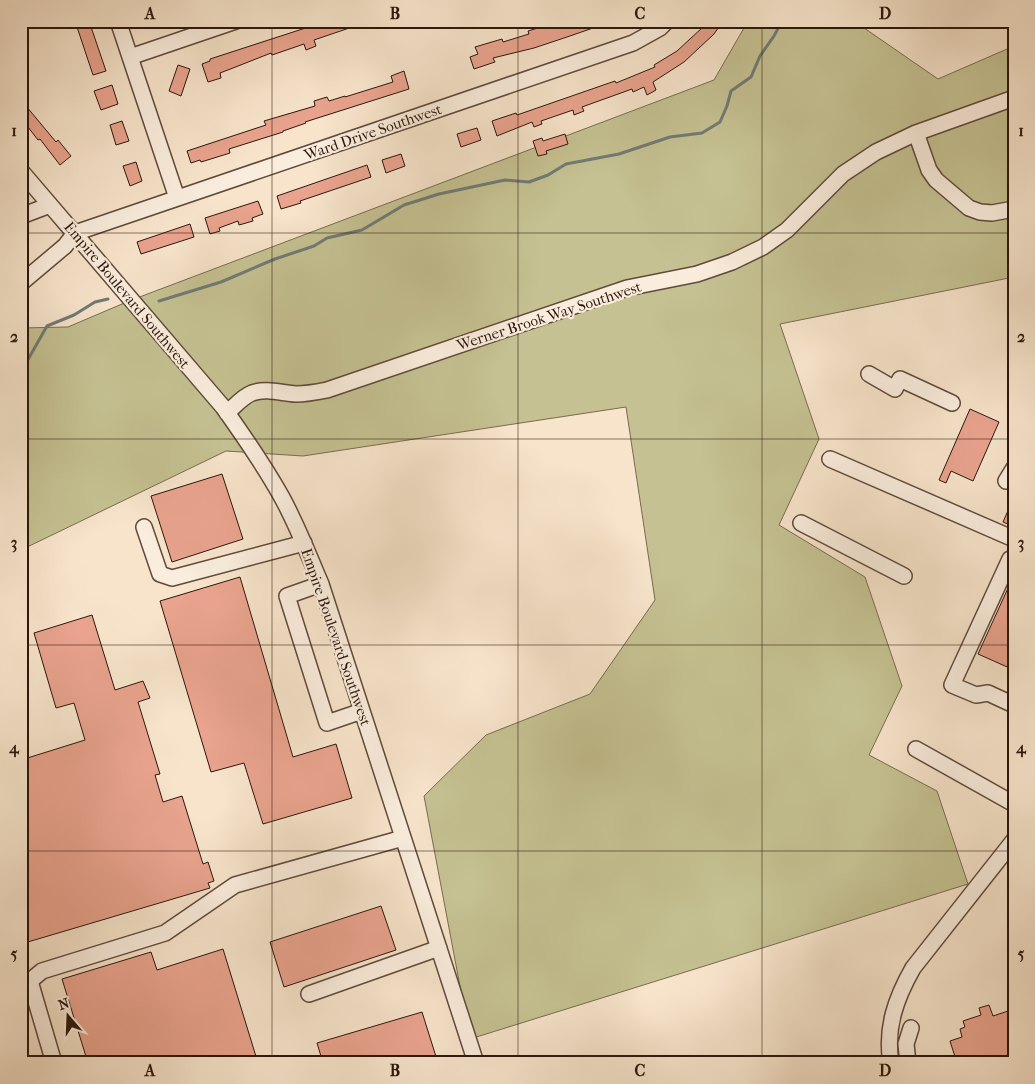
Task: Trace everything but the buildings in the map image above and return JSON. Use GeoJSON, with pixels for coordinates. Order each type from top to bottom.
{"type":"FeatureCollection","features":[{"type":"Feature","properties":{"kind":"street"},"geometry":{"type":"LineString","coordinates":[[118,21],[177,198]]}},
{"type":"Feature","properties":{"kind":"street"},"geometry":{"type":"LineString","coordinates":[[130,57],[236,21]]}},
{"type":"Feature","properties":{"kind":"street","name":"Ward Drive Southwest"},"geometry":{"type":"LineString","coordinates":[[75,233],[633,44],[660,28],[667,21]]}},
{"type":"Feature","properties":{"kind":"street","name":"Werner Brook Way Southwest"},"geometry":{"type":"LineString","coordinates":[[227,413],[245,397],[253,393],[265,390],[297,394],[328,390],[627,288],[697,274],[732,262],[763,247],[787,230],[843,174],[893,142],[1014,98]]}},
{"type":"Feature","properties":{"kind":"street"},"geometry":{"type":"LineString","coordinates":[[916,133],[929,170],[936,180],[969,208],[980,212],[992,213],[1014,209]]}},
{"type":"Feature","properties":{"kind":"street","name":"Empire Boulevard Southwest"},"geometry":{"type":"LineString","coordinates":[[21,170],[227,413],[253,449],[281,495],[304,543],[320,584],[476,1063]]}},
{"type":"Feature","properties":{"kind":"street"},"geometry":{"type":"LineString","coordinates":[[21,216],[50,204]]}},
{"type":"Feature","properties":{"kind":"street"},"geometry":{"type":"LineString","coordinates":[[21,283],[64,246],[75,233]]}},
{"type":"Feature","properties":{"kind":"street"},"geometry":{"type":"LineString","coordinates":[[869,374],[895,389],[900,379],[952,403]]}},
{"type":"Feature","properties":{"kind":"street"},"geometry":{"type":"LineString","coordinates":[[830,459],[1014,540]]}},
{"type":"Feature","properties":{"kind":"street"},"geometry":{"type":"LineString","coordinates":[[1006,481],[1014,468]]}},
{"type":"Feature","properties":{"kind":"street"},"geometry":{"type":"LineString","coordinates":[[801,523],[904,576]]}},
{"type":"Feature","properties":{"kind":"street"},"geometry":{"type":"LineString","coordinates":[[144,527],[160,574],[172,578],[304,543]]}},
{"type":"Feature","properties":{"kind":"street"},"geometry":{"type":"LineString","coordinates":[[1010,559],[952,684],[976,695],[988,692],[1014,705]]}},
{"type":"Feature","properties":{"kind":"street"},"geometry":{"type":"LineString","coordinates":[[320,584],[287,596],[326,723],[362,711]]}},
{"type":"Feature","properties":{"kind":"street"},"geometry":{"type":"LineString","coordinates":[[916,749],[1014,804]]}},
{"type":"Feature","properties":{"kind":"street"},"geometry":{"type":"LineString","coordinates":[[54,1063],[30,981],[42,971],[165,933],[235,885],[403,838]]}},
{"type":"Feature","properties":{"kind":"street"},"geometry":{"type":"LineString","coordinates":[[889,1062],[888,1048],[892,1016],[904,983],[913,968],[1014,840]]}},
{"type":"Feature","properties":{"kind":"street"},"geometry":{"type":"LineString","coordinates":[[309,994],[439,948]]}},
{"type":"Feature","properties":{"kind":"street"},"geometry":{"type":"LineString","coordinates":[[908,1063],[906,1044],[912,1028]]}},
{"type":"Feature","properties":{"kind":"shaded area"},"geometry":{"type":"Polygon","coordinates":[[[748,21],[854,21],[938,79],[1014,46],[1014,277],[780,324],[819,439],[779,525],[865,577],[902,686],[869,755],[937,791],[968,884],[470,1039],[424,796],[486,735],[590,694],[655,600],[626,407],[303,456],[226,451],[21,550],[21,328],[68,327],[129,301],[714,80],[748,21]]]}},
{"type":"Feature","properties":{"kind":"waterway"},"geometry":{"type":"LineString","coordinates":[[159,301],[221,282],[275,259],[314,246],[327,238],[362,230],[404,205],[439,194],[505,180],[529,182],[548,175],[566,164],[619,154],[670,137],[702,133],[720,122],[731,91],[751,77],[760,56],[782,21]]}},
{"type":"Feature","properties":{"kind":"waterway"},"geometry":{"type":"LineString","coordinates":[[21,367],[26,363],[47,326],[74,315],[95,302],[108,299]]}}]}
